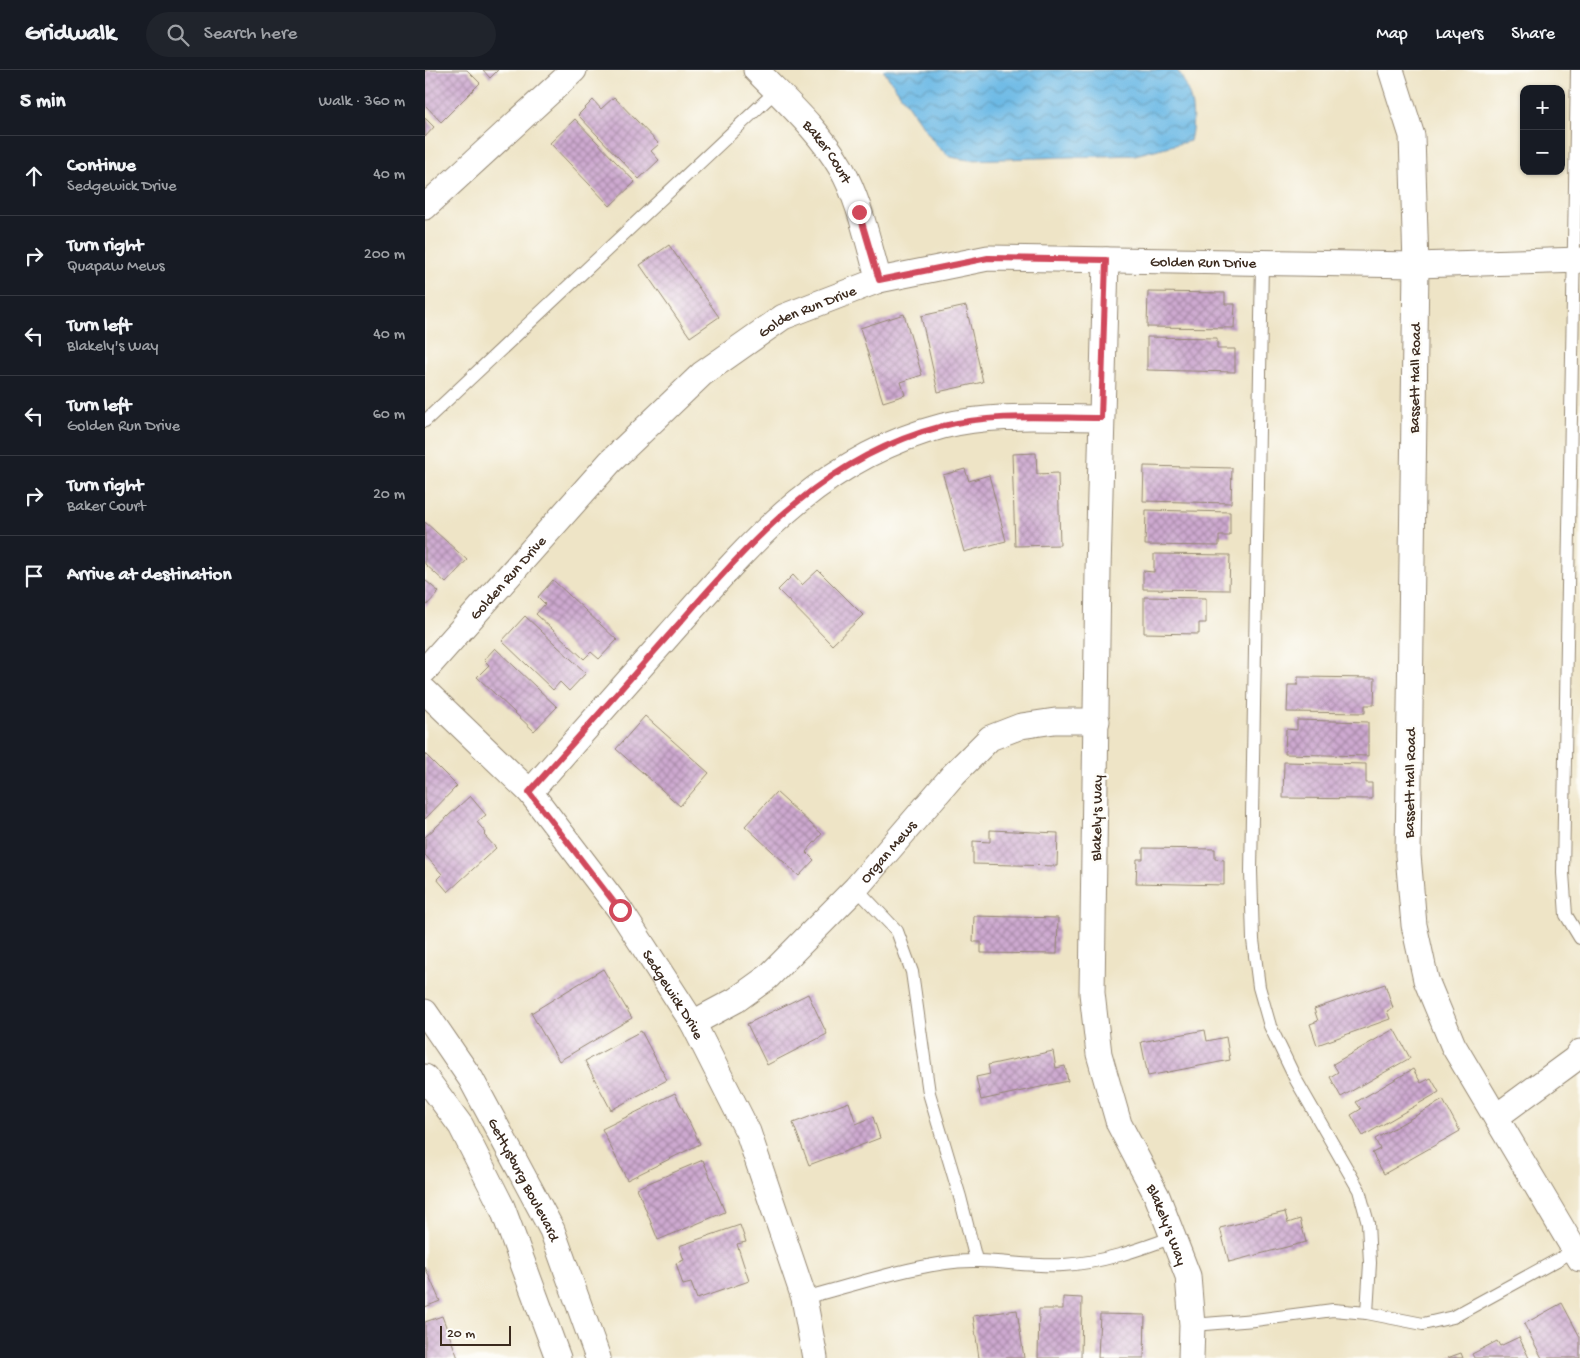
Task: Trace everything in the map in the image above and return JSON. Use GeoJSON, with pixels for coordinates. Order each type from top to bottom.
{"type":"FeatureCollection","features":[{"type":"Feature","properties":{"kind":"street"},"geometry":{"type":"LineString","coordinates":[[425,207],[574,70]]}},
{"type":"Feature","properties":{"kind":"street","name":"Baker Court"},"geometry":{"type":"LineString","coordinates":[[756,70],[809,123],[841,168],[859,212],[879,280]]}},
{"type":"Feature","properties":{"kind":"street","name":"Bassett Hall Road"},"geometry":{"type":"LineString","coordinates":[[1391,70],[1412,136],[1416,266],[1408,855],[1414,926],[1426,980],[1453,1045],[1578,1253]]}},
{"type":"Feature","properties":{"kind":"street","name":"Golden Run Drive"},"geometry":{"type":"LineString","coordinates":[[425,670],[610,462],[702,374],[783,317],[879,280],[988,258],[1416,266],[1577,260]]}},
{"type":"Feature","properties":{"kind":"street","name":"Blakely's Way"},"geometry":{"type":"LineString","coordinates":[[1106,260],[1098,571],[1092,993],[1099,1054],[1119,1124],[1157,1196],[1188,1276],[1193,1325],[1191,1358]]}},
{"type":"Feature","properties":{"kind":"street"},"geometry":{"type":"LineString","coordinates":[[529,792],[751,542],[810,491],[869,453],[943,426],[1008,417],[1101,418]]}},
{"type":"Feature","properties":{"kind":"street","name":"Sedgewick Drive"},"geometry":{"type":"LineString","coordinates":[[425,691],[529,792],[620,910],[693,1023],[747,1132],[804,1298],[815,1358]]}},
{"type":"Feature","properties":{"kind":"street","name":"Organ Mews"},"geometry":{"type":"LineString","coordinates":[[693,1023],[736,1000],[768,977],[856,888],[954,774],[990,738],[1021,726],[1055,721],[1097,721]]}},
{"type":"Feature","properties":{"kind":"street","name":"Gettysburg Boulevard"},"geometry":{"type":"LineString","coordinates":[[425,1012],[471,1079],[553,1230],[598,1358]]}},
{"type":"Feature","properties":{"kind":"street"},"geometry":{"type":"LineString","coordinates":[[1496,1117],[1575,1059],[1580,1052]]}},
{"type":"Feature","properties":{"kind":"street","name":"Gettysburg Boulevard"},"geometry":{"type":"LineString","coordinates":[[425,1077],[461,1126],[502,1207],[558,1358]]}},
{"type":"Feature","properties":{"kind":"lane"},"geometry":{"type":"LineString","coordinates":[[1577,70],[1577,260],[1563,873],[1566,915],[1580,938]]}},
{"type":"Feature","properties":{"kind":"lane"},"geometry":{"type":"LineString","coordinates":[[425,421],[777,90]]}},
{"type":"Feature","properties":{"kind":"lane"},"geometry":{"type":"LineString","coordinates":[[1262,263],[1251,871],[1253,940],[1259,987],[1270,1026],[1296,1080],[1359,1190],[1368,1223],[1370,1263],[1367,1313]]}},
{"type":"Feature","properties":{"kind":"lane"},"geometry":{"type":"LineString","coordinates":[[856,888],[897,931],[912,972],[929,1093],[960,1197],[976,1260]]}},
{"type":"Feature","properties":{"kind":"lane"},"geometry":{"type":"LineString","coordinates":[[804,1298],[909,1270],[945,1263],[976,1260],[1024,1265],[1063,1265],[1103,1259],[1173,1237]]}},
{"type":"Feature","properties":{"kind":"lane"},"geometry":{"type":"LineString","coordinates":[[1193,1325],[1255,1320],[1333,1310],[1367,1313],[1423,1324],[1453,1317],[1578,1253]]}},
{"type":"Feature","properties":{"kind":"water"},"geometry":{"type":"Polygon","coordinates":[[[883,70],[1177,70],[1189,95],[1193,122],[1192,132],[1190,141],[1135,155],[969,160],[950,157],[937,146],[883,70]]]}},
{"type":"Feature","properties":{"kind":"building"},"geometry":{"type":"Polygon","coordinates":[[[425,70],[467,70],[480,83],[441,122],[425,105],[425,70]]]}},
{"type":"Feature","properties":{"kind":"building"},"geometry":{"type":"Polygon","coordinates":[[[483,70],[498,70],[490,78],[483,70]]]}},
{"type":"Feature","properties":{"kind":"building"},"geometry":{"type":"Polygon","coordinates":[[[614,97],[659,144],[651,151],[659,160],[639,179],[578,115],[593,100],[601,109],[614,97]]]}},
{"type":"Feature","properties":{"kind":"building"},"geometry":{"type":"Polygon","coordinates":[[[425,118],[434,127],[425,137],[425,118]]]}},
{"type":"Feature","properties":{"kind":"building"},"geometry":{"type":"Polygon","coordinates":[[[575,119],[635,182],[610,206],[550,143],[575,119]]]}},
{"type":"Feature","properties":{"kind":"building"},"geometry":{"type":"Polygon","coordinates":[[[669,245],[719,317],[690,337],[640,265],[669,245]]]}},
{"type":"Feature","properties":{"kind":"building"},"geometry":{"type":"Polygon","coordinates":[[[1148,292],[1225,293],[1225,304],[1235,304],[1234,328],[1147,327],[1148,292]]]}},
{"type":"Feature","properties":{"kind":"building"},"geometry":{"type":"Polygon","coordinates":[[[966,306],[983,382],[938,392],[921,316],[966,306]]]}},
{"type":"Feature","properties":{"kind":"building"},"geometry":{"type":"Polygon","coordinates":[[[904,314],[922,375],[901,382],[905,395],[883,402],[860,328],[904,314]]]}},
{"type":"Feature","properties":{"kind":"building"},"geometry":{"type":"Polygon","coordinates":[[[1147,337],[1217,338],[1217,349],[1235,349],[1235,372],[1147,370],[1147,337]]]}},
{"type":"Feature","properties":{"kind":"building"},"geometry":{"type":"Polygon","coordinates":[[[1036,453],[1037,474],[1058,473],[1060,545],[1015,546],[1012,454],[1036,453]]]}},
{"type":"Feature","properties":{"kind":"building"},"geometry":{"type":"Polygon","coordinates":[[[1144,466],[1232,468],[1231,503],[1143,501],[1144,466]]]}},
{"type":"Feature","properties":{"kind":"building"},"geometry":{"type":"Polygon","coordinates":[[[965,469],[969,481],[989,475],[1006,541],[964,552],[943,475],[965,469]]]}},
{"type":"Feature","properties":{"kind":"building"},"geometry":{"type":"Polygon","coordinates":[[[1146,510],[1230,512],[1230,536],[1219,536],[1219,546],[1145,545],[1146,510]]]}},
{"type":"Feature","properties":{"kind":"building"},"geometry":{"type":"Polygon","coordinates":[[[425,522],[467,560],[446,583],[425,564],[425,522]]]}},
{"type":"Feature","properties":{"kind":"building"},"geometry":{"type":"Polygon","coordinates":[[[1154,554],[1230,555],[1229,590],[1143,589],[1143,571],[1154,572],[1154,554]]]}},
{"type":"Feature","properties":{"kind":"building"},"geometry":{"type":"Polygon","coordinates":[[[818,570],[863,615],[832,645],[778,590],[793,575],[802,585],[818,570]]]}},
{"type":"Feature","properties":{"kind":"building"},"geometry":{"type":"Polygon","coordinates":[[[425,580],[439,592],[425,607],[425,580]]]}},
{"type":"Feature","properties":{"kind":"building"},"geometry":{"type":"Polygon","coordinates":[[[553,580],[617,640],[599,659],[591,652],[584,659],[536,614],[545,604],[538,597],[553,580]]]}},
{"type":"Feature","properties":{"kind":"building"},"geometry":{"type":"Polygon","coordinates":[[[1144,597],[1206,598],[1206,623],[1199,623],[1199,634],[1144,633],[1144,597]]]}},
{"type":"Feature","properties":{"kind":"building"},"geometry":{"type":"Polygon","coordinates":[[[525,616],[586,673],[569,691],[560,682],[553,690],[502,641],[525,616]]]}},
{"type":"Feature","properties":{"kind":"building"},"geometry":{"type":"Polygon","coordinates":[[[495,648],[557,707],[534,731],[477,677],[489,665],[484,660],[495,648]]]}},
{"type":"Feature","properties":{"kind":"building"},"geometry":{"type":"Polygon","coordinates":[[[1298,677],[1375,678],[1374,705],[1365,705],[1365,713],[1287,712],[1288,685],[1298,685],[1298,677]]]}},
{"type":"Feature","properties":{"kind":"building"},"geometry":{"type":"Polygon","coordinates":[[[645,716],[709,773],[680,806],[616,749],[645,716]]]}},
{"type":"Feature","properties":{"kind":"building"},"geometry":{"type":"Polygon","coordinates":[[[1297,720],[1368,722],[1368,756],[1285,754],[1286,729],[1297,730],[1297,720]]]}},
{"type":"Feature","properties":{"kind":"building"},"geometry":{"type":"Polygon","coordinates":[[[425,754],[457,786],[425,819],[425,754]]]}},
{"type":"Feature","properties":{"kind":"building"},"geometry":{"type":"Polygon","coordinates":[[[1284,762],[1366,764],[1366,783],[1372,783],[1372,799],[1283,798],[1284,762]]]}},
{"type":"Feature","properties":{"kind":"building"},"geometry":{"type":"Polygon","coordinates":[[[776,792],[822,834],[806,852],[814,860],[799,876],[745,826],[776,792]]]}},
{"type":"Feature","properties":{"kind":"building"},"geometry":{"type":"Polygon","coordinates":[[[470,796],[486,815],[477,822],[486,833],[484,835],[496,848],[448,892],[437,879],[442,874],[425,855],[425,837],[470,796]]]}},
{"type":"Feature","properties":{"kind":"building"},"geometry":{"type":"Polygon","coordinates":[[[990,830],[1058,833],[1057,866],[973,864],[973,841],[990,842],[990,830]]]}},
{"type":"Feature","properties":{"kind":"building"},"geometry":{"type":"Polygon","coordinates":[[[1143,848],[1215,849],[1215,859],[1224,860],[1224,885],[1136,883],[1137,859],[1143,859],[1143,848]]]}},
{"type":"Feature","properties":{"kind":"building"},"geometry":{"type":"Polygon","coordinates":[[[974,916],[1058,918],[1057,954],[981,953],[981,942],[973,942],[974,916]]]}},
{"type":"Feature","properties":{"kind":"building"},"geometry":{"type":"Polygon","coordinates":[[[603,969],[632,1018],[559,1061],[531,1013],[603,969]]]}},
{"type":"Feature","properties":{"kind":"building"},"geometry":{"type":"Polygon","coordinates":[[[1385,984],[1393,1008],[1387,1011],[1390,1019],[1317,1045],[1310,1024],[1318,1021],[1314,1009],[1385,984]]]}},
{"type":"Feature","properties":{"kind":"building"},"geometry":{"type":"Polygon","coordinates":[[[808,994],[827,1034],[767,1065],[747,1024],[808,994]]]}},
{"type":"Feature","properties":{"kind":"building"},"geometry":{"type":"Polygon","coordinates":[[[1394,1029],[1410,1058],[1341,1097],[1330,1077],[1338,1072],[1333,1064],[1394,1029]]]}},
{"type":"Feature","properties":{"kind":"building"},"geometry":{"type":"Polygon","coordinates":[[[1205,1030],[1207,1041],[1226,1037],[1230,1060],[1148,1076],[1141,1042],[1205,1030]]]}},
{"type":"Feature","properties":{"kind":"building"},"geometry":{"type":"Polygon","coordinates":[[[641,1031],[667,1080],[611,1110],[585,1061],[641,1031]]]}},
{"type":"Feature","properties":{"kind":"building"},"geometry":{"type":"Polygon","coordinates":[[[1053,1051],[1056,1068],[1065,1066],[1068,1081],[981,1100],[976,1077],[990,1074],[988,1065],[1053,1051]]]}},
{"type":"Feature","properties":{"kind":"building"},"geometry":{"type":"Polygon","coordinates":[[[1413,1069],[1421,1083],[1431,1078],[1439,1092],[1363,1136],[1351,1115],[1361,1109],[1356,1102],[1413,1069]]]}},
{"type":"Feature","properties":{"kind":"building"},"geometry":{"type":"Polygon","coordinates":[[[675,1093],[700,1144],[627,1180],[602,1129],[675,1093]]]}},
{"type":"Feature","properties":{"kind":"building"},"geometry":{"type":"Polygon","coordinates":[[[1443,1100],[1460,1131],[1384,1174],[1372,1153],[1380,1149],[1375,1139],[1443,1100]]]}},
{"type":"Feature","properties":{"kind":"building"},"geometry":{"type":"Polygon","coordinates":[[[849,1102],[856,1124],[873,1117],[880,1138],[809,1165],[793,1123],[849,1102]]]}},
{"type":"Feature","properties":{"kind":"building"},"geometry":{"type":"Polygon","coordinates":[[[703,1160],[725,1212],[658,1240],[637,1188],[703,1160]]]}},
{"type":"Feature","properties":{"kind":"building"},"geometry":{"type":"Polygon","coordinates":[[[1285,1212],[1288,1223],[1300,1219],[1306,1242],[1229,1262],[1220,1228],[1285,1212]]]}},
{"type":"Feature","properties":{"kind":"building"},"geometry":{"type":"Polygon","coordinates":[[[740,1225],[746,1242],[737,1244],[749,1281],[697,1299],[691,1283],[683,1285],[676,1263],[684,1260],[679,1246],[740,1225]]]}},
{"type":"Feature","properties":{"kind":"building"},"geometry":{"type":"Polygon","coordinates":[[[425,1267],[440,1301],[425,1307],[425,1267]]]}},
{"type":"Feature","properties":{"kind":"building"},"geometry":{"type":"Polygon","coordinates":[[[1063,1297],[1082,1298],[1081,1358],[1038,1358],[1039,1309],[1063,1309],[1063,1297]]]}},
{"type":"Feature","properties":{"kind":"building"},"geometry":{"type":"Polygon","coordinates":[[[1562,1303],[1580,1337],[1580,1358],[1542,1358],[1524,1324],[1562,1303]]]}},
{"type":"Feature","properties":{"kind":"building"},"geometry":{"type":"Polygon","coordinates":[[[1017,1310],[1024,1358],[979,1358],[973,1316],[1017,1310]]]}},
{"type":"Feature","properties":{"kind":"building"},"geometry":{"type":"Polygon","coordinates":[[[1100,1314],[1145,1315],[1144,1358],[1098,1358],[1100,1314]]]}},
{"type":"Feature","properties":{"kind":"building"},"geometry":{"type":"Polygon","coordinates":[[[442,1316],[458,1358],[425,1358],[425,1322],[442,1316]]]}},
{"type":"Feature","properties":{"kind":"building"},"geometry":{"type":"Polygon","coordinates":[[[1519,1337],[1529,1358],[1474,1358],[1472,1354],[1497,1341],[1500,1346],[1519,1337]]]}},
{"type":"Feature","properties":{"kind":"building"},"geometry":{"type":"Polygon","coordinates":[[[1461,1353],[1463,1358],[1447,1358],[1461,1353]]]}},
{"type":"Feature","properties":{"kind":"route"},"geometry":{"type":"LineString","coordinates":[[620,910],[529,792],[751,542],[810,491],[869,453],[943,426],[1008,417],[1101,418],[1106,260],[988,258],[879,280],[859,212]]}}]}
